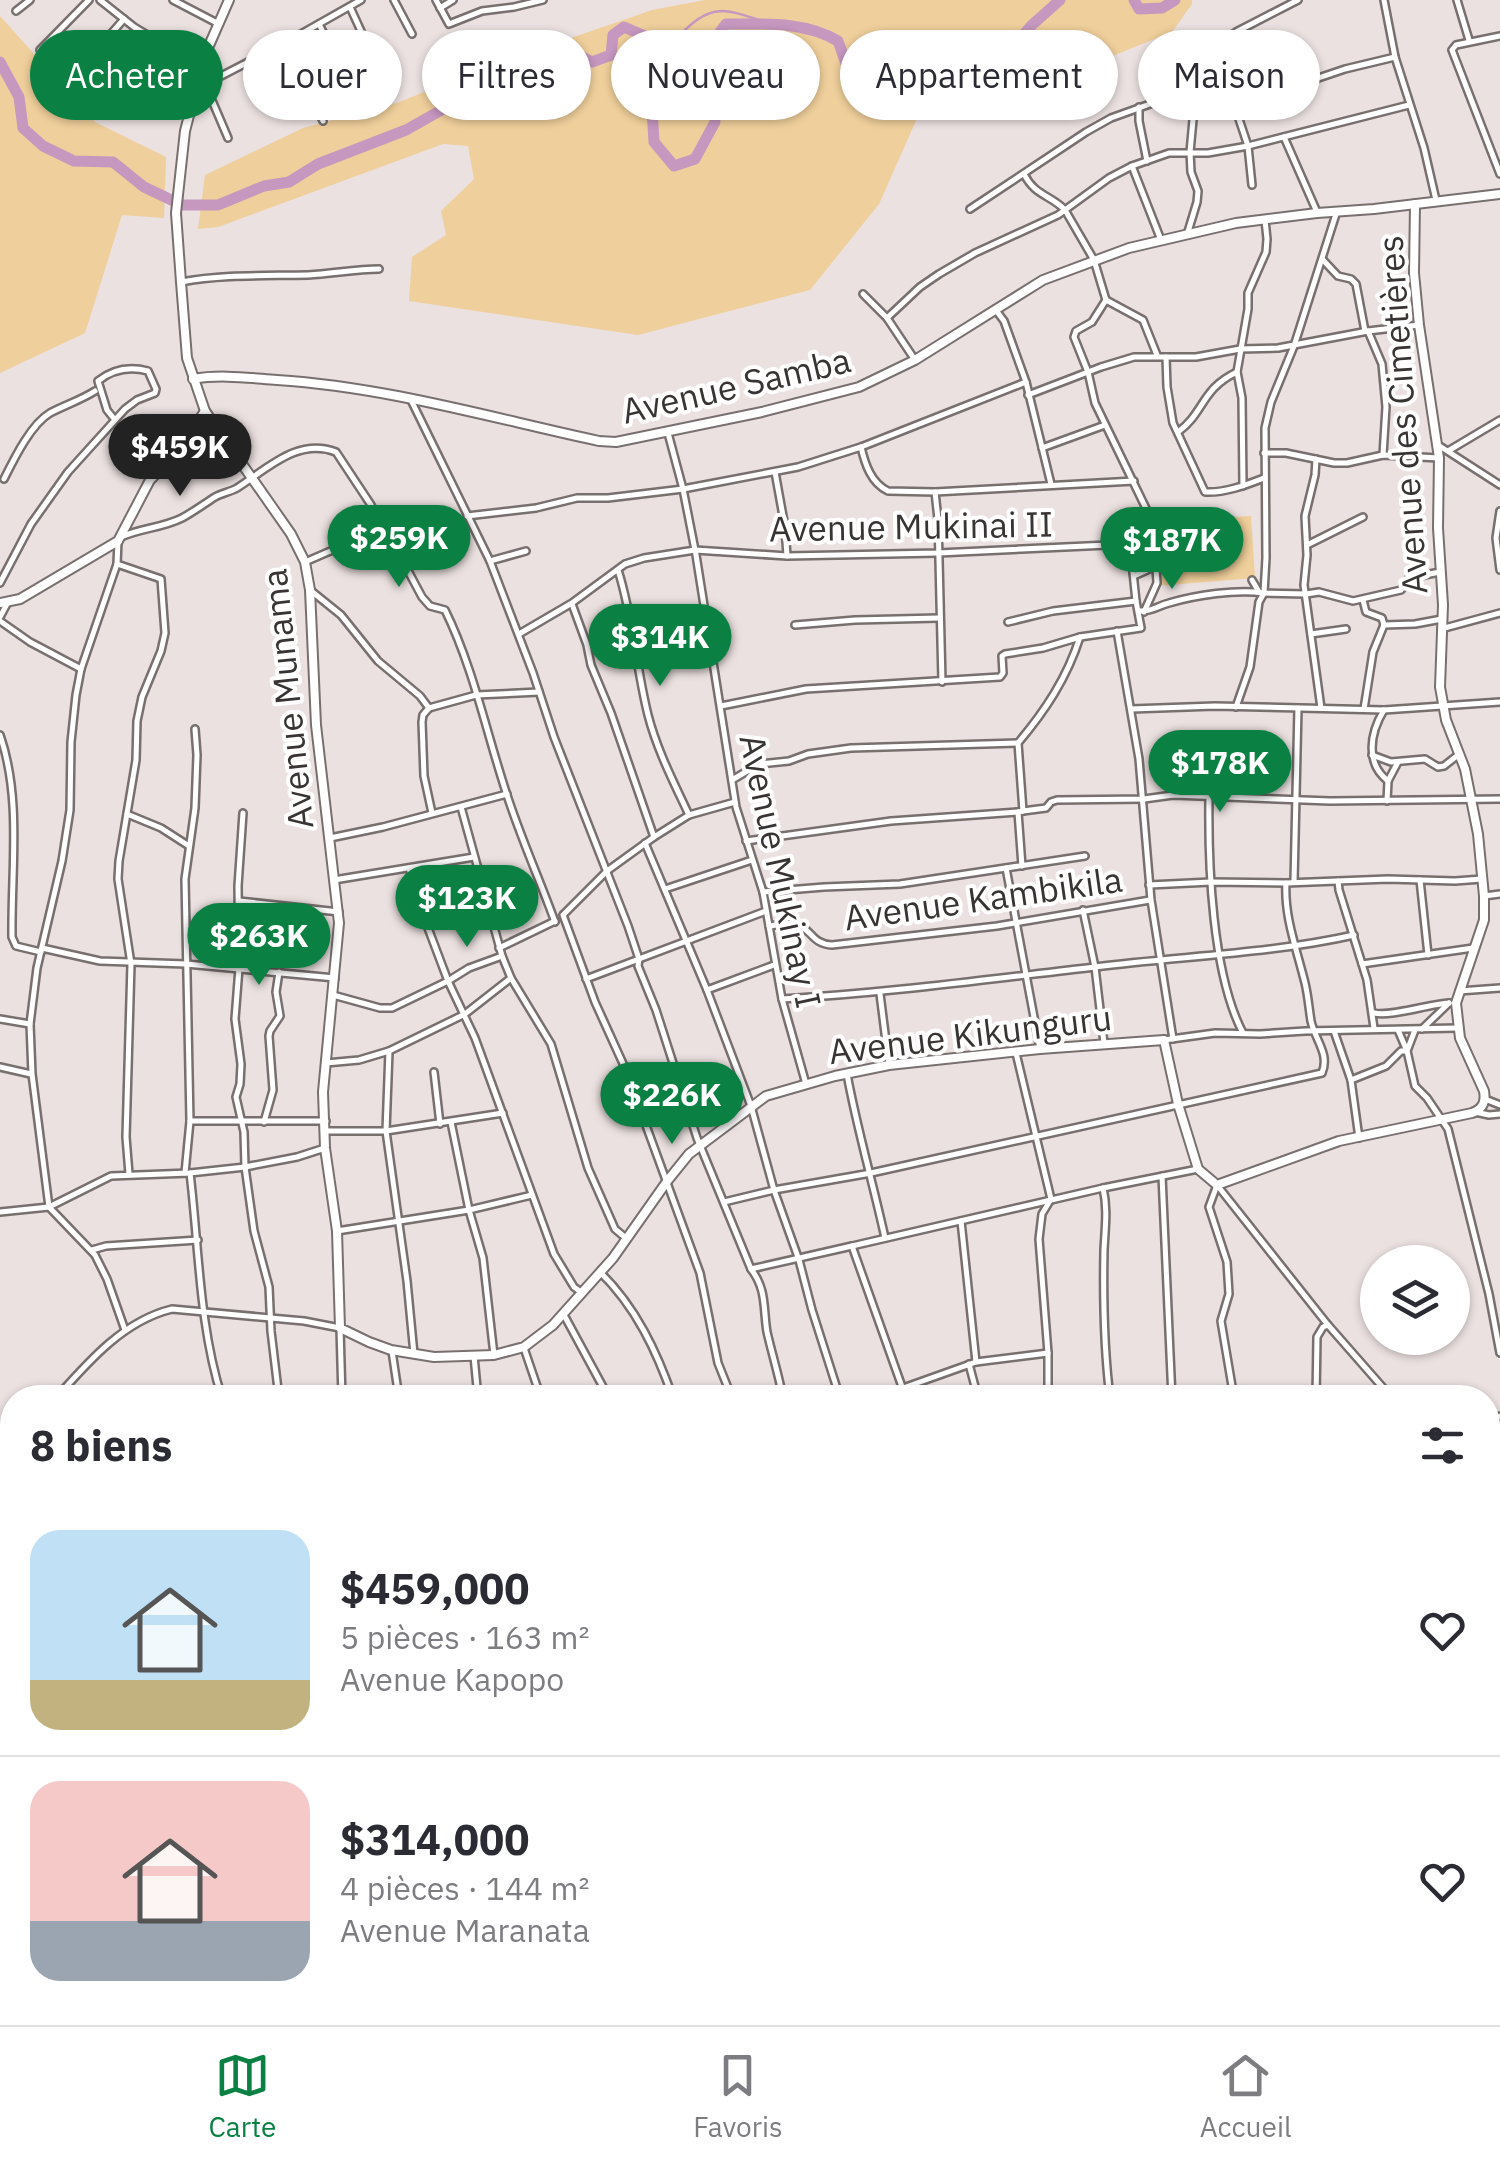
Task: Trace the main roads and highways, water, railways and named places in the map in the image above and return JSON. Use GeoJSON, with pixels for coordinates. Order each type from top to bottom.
{"type":"FeatureCollection","features":[{"type":"Feature","properties":{"kind":"waterway"},"geometry":{"type":"LineString","coordinates":[[0,62],[19,97],[23,128],[43,146],[74,161],[113,162],[144,187],[182,205],[218,205],[264,186],[289,182],[318,164],[406,130],[445,108],[471,105],[503,92],[515,74],[573,52],[592,62],[611,55],[613,35],[624,27],[666,45],[664,65],[651,93],[654,142],[674,166],[695,159],[715,122],[706,50],[726,24],[784,25],[812,30],[838,41],[856,92],[919,97],[950,65],[965,73],[1001,60],[1060,0]]}},
{"type":"Feature","properties":{"kind":"waterway"},"geometry":{"type":"LineString","coordinates":[[1134,0],[1139,9],[1162,8],[1175,0]]}},
{"type":"Feature","properties":{"kind":"waterway"},"geometry":{"type":"LineString","coordinates":[[686,30],[706,15],[724,11],[768,23]]}}]}
